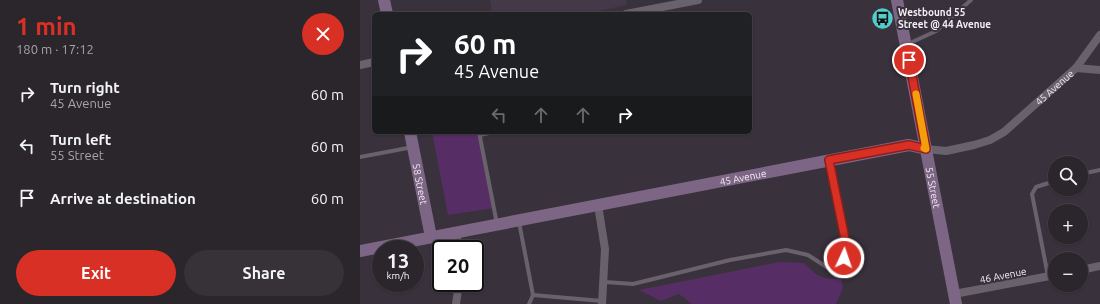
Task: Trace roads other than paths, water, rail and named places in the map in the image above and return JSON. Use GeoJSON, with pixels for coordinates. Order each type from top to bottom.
{"type":"FeatureCollection","features":[{"type":"Feature","properties":{"kind":"street"},"geometry":{"type":"LineString","coordinates":[[384,0],[387,12]]}},
{"type":"Feature","properties":{"kind":"street"},"geometry":{"type":"LineString","coordinates":[[636,12],[698,0]]}},
{"type":"Feature","properties":{"kind":"street","name":"55 Street"},"geometry":{"type":"LineString","coordinates":[[897,0],[955,299]]}},
{"type":"Feature","properties":{"kind":"street"},"geometry":{"type":"LineString","coordinates":[[1076,68],[1100,35]]}},
{"type":"Feature","properties":{"kind":"street"},"geometry":{"type":"LineString","coordinates":[[360,65],[372,62]]}},
{"type":"Feature","properties":{"kind":"street","name":"45 Avenue"},"geometry":{"type":"LineString","coordinates":[[360,251],[909,145],[941,151],[982,143],[997,136],[1076,68],[1100,70]]}},
{"type":"Feature","properties":{"kind":"street","name":"58 Street"},"geometry":{"type":"LineString","coordinates":[[410,134],[431,237]]}},
{"type":"Feature","properties":{"kind":"street"},"geometry":{"type":"LineString","coordinates":[[598,204],[605,249],[605,282],[603,302]]}},
{"type":"Feature","properties":{"kind":"street"},"geometry":{"type":"LineString","coordinates":[[456,232],[457,240]]}},
{"type":"Feature","properties":{"kind":"street"},"geometry":{"type":"LineString","coordinates":[[1088,269],[1100,266]]}},
{"type":"Feature","properties":{"kind":"street","name":"46 Avenue"},"geometry":{"type":"LineString","coordinates":[[955,299],[1048,277]]}},
{"type":"Feature","properties":{"kind":"street"},"geometry":{"type":"LineString","coordinates":[[456,304],[458,292]]}},
{"type":"Feature","properties":{"kind":"lane"},"geometry":{"type":"LineString","coordinates":[[906,44],[936,31],[971,0]]}},
{"type":"Feature","properties":{"kind":"lane"},"geometry":{"type":"LineString","coordinates":[[479,134],[497,224]]}},
{"type":"Feature","properties":{"kind":"lane"},"geometry":{"type":"LineString","coordinates":[[360,157],[413,147]]}},
{"type":"Feature","properties":{"kind":"lane"},"geometry":{"type":"LineString","coordinates":[[605,282],[633,284],[730,260],[786,250],[808,255],[828,268],[839,265],[844,258],[845,239],[829,160]]}},
{"type":"Feature","properties":{"kind":"lane"},"geometry":{"type":"LineString","coordinates":[[1088,173],[1100,170]]}},
{"type":"Feature","properties":{"kind":"lane"},"geometry":{"type":"LineString","coordinates":[[1048,183],[1036,187],[1032,194],[1048,260]]}},
{"type":"Feature","properties":{"kind":"lane"},"geometry":{"type":"LineString","coordinates":[[518,220],[533,295],[529,304]]}},
{"type":"Feature","properties":{"kind":"lane"},"geometry":{"type":"LineString","coordinates":[[533,295],[603,302]]}},
{"type":"Feature","properties":{"kind":"place","name":"Westbound 55 Street @ 44 Avenue"},"geometry":{"type":"Point","coordinates":[883,18]}}]}
